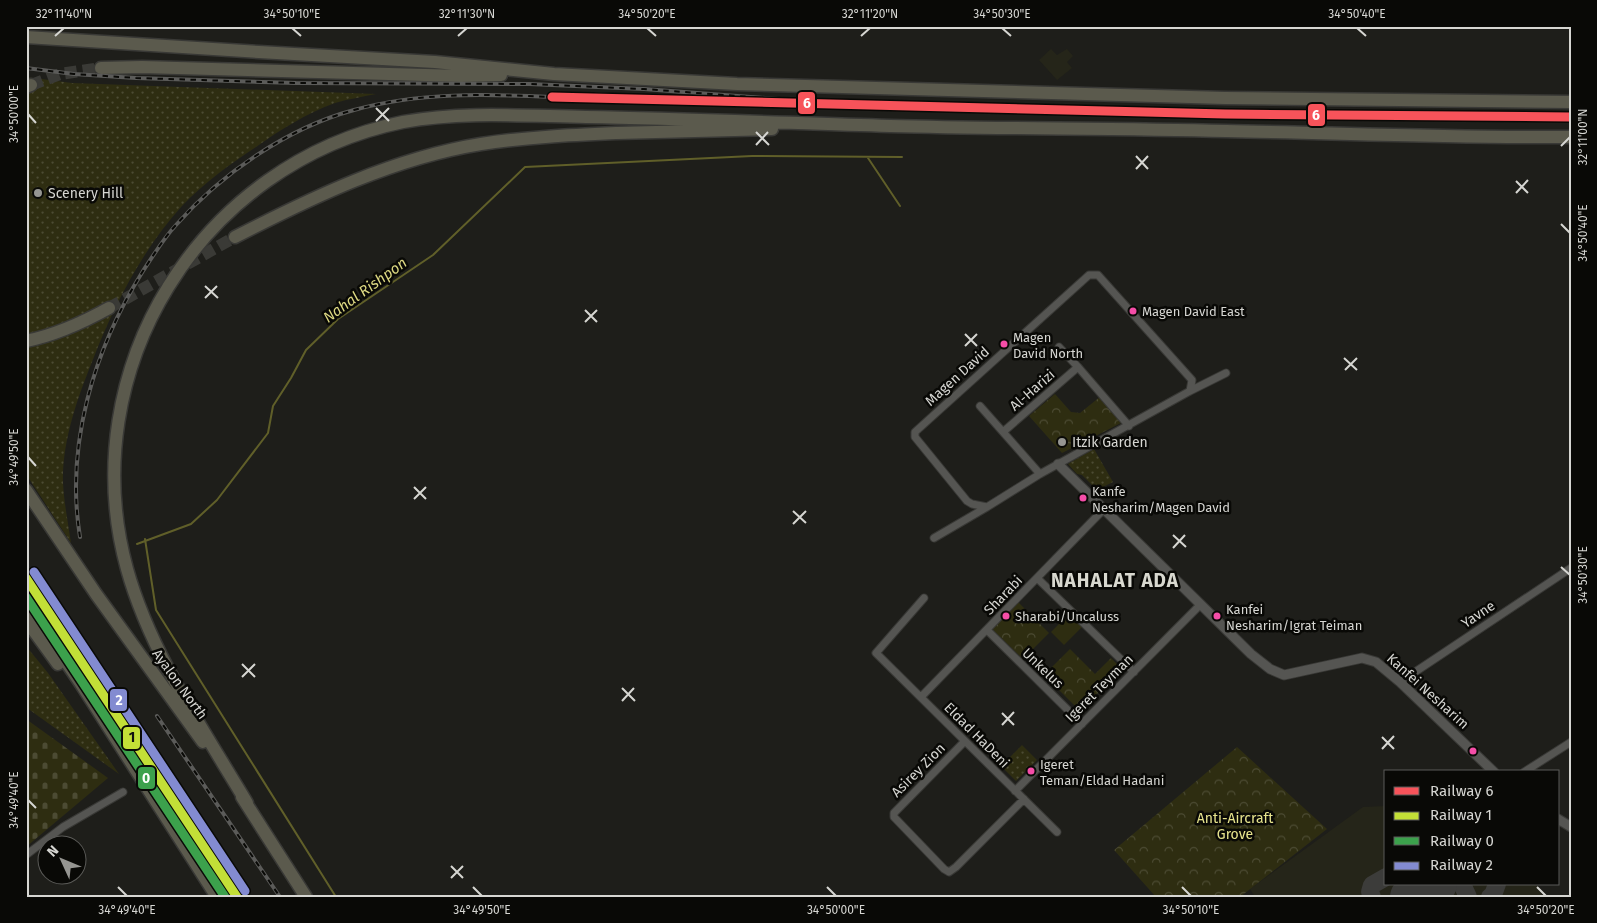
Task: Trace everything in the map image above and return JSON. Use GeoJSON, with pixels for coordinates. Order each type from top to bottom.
{"type":"FeatureCollection","features":[{"type":"Feature","properties":{"kind":"highway"},"geometry":{"type":"LineString","coordinates":[[26,37],[434,62],[554,74],[747,84],[1195,97],[1571,102]]}},
{"type":"Feature","properties":{"kind":"highway"},"geometry":{"type":"LineString","coordinates":[[101,68],[142,67],[460,76],[554,74]]}},
{"type":"Feature","properties":{"kind":"highway"},"geometry":{"type":"LineString","coordinates":[[247,803],[162,656],[143,618],[122,546],[115,513],[114,464],[120,409],[127,379],[153,312],[168,286],[186,260],[214,226],[257,188],[309,155],[332,144],[363,133],[422,119],[489,116],[761,121],[892,126],[1222,130],[1516,138],[1571,137]]}},
{"type":"Feature","properties":{"kind":"highway"},"geometry":{"type":"LineString","coordinates":[[235,238],[352,182],[411,161],[480,144],[581,135],[892,126]]}},
{"type":"Feature","properties":{"kind":"highway"},"geometry":{"type":"LineString","coordinates":[[26,341],[48,337],[64,331],[109,308]]}},
{"type":"Feature","properties":{"kind":"highway","name":"Ayalon North"},"geometry":{"type":"LineString","coordinates":[[26,490],[96,594],[247,803],[306,897]]}},
{"type":"Feature","properties":{"kind":"highway"},"geometry":{"type":"LineString","coordinates":[[26,602],[167,816],[217,897]]}},
{"type":"Feature","properties":{"kind":"highway"},"geometry":{"type":"LineString","coordinates":[[26,620],[167,816]]}},
{"type":"Feature","properties":{"kind":"street","name":"Magen David"},"geometry":{"type":"LineString","coordinates":[[987,507],[967,501],[916,437],[915,432],[1089,275],[1098,275],[1192,380],[1190,391]]}},
{"type":"Feature","properties":{"kind":"street"},"geometry":{"type":"LineString","coordinates":[[1059,347],[1129,426]]}},
{"type":"Feature","properties":{"kind":"street","name":"Al-Harizi"},"geometry":{"type":"LineString","coordinates":[[1003,432],[1078,367]]}},
{"type":"Feature","properties":{"kind":"street"},"geometry":{"type":"LineString","coordinates":[[934,538],[1040,474],[1226,373]]}},
{"type":"Feature","properties":{"kind":"street"},"geometry":{"type":"LineString","coordinates":[[980,406],[1040,474]]}},
{"type":"Feature","properties":{"kind":"street","name":"Kanfei Nesharim"},"geometry":{"type":"LineString","coordinates":[[1058,464],[1251,654],[1270,669],[1284,675],[1362,658],[1376,662],[1400,682],[1492,770]]}},
{"type":"Feature","properties":{"kind":"street","name":"Sharabi"},"geometry":{"type":"LineString","coordinates":[[921,697],[1103,510]]}},
{"type":"Feature","properties":{"kind":"street","name":"Yavne"},"geometry":{"type":"LineString","coordinates":[[1400,682],[1571,568]]}},
{"type":"Feature","properties":{"kind":"street"},"geometry":{"type":"LineString","coordinates":[[1037,578],[1134,672]]}},
{"type":"Feature","properties":{"kind":"street","name":"Eldad HaDeni"},"geometry":{"type":"LineString","coordinates":[[924,598],[876,654],[1057,832]]}},
{"type":"Feature","properties":{"kind":"street","name":"Igeret Teyman"},"geometry":{"type":"LineString","coordinates":[[1015,791],[1201,604]]}},
{"type":"Feature","properties":{"kind":"street","name":"Unkelus"},"geometry":{"type":"LineString","coordinates":[[987,630],[1082,724]]}},
{"type":"Feature","properties":{"kind":"street","name":"Asirey Zion"},"geometry":{"type":"LineString","coordinates":[[965,741],[894,813],[894,817],[944,869],[950,872],[956,867],[1024,799]]}},
{"type":"Feature","properties":{"kind":"street"},"geometry":{"type":"LineString","coordinates":[[1527,770],[1571,742]]}},
{"type":"Feature","properties":{"kind":"street"},"geometry":{"type":"LineString","coordinates":[[26,856],[62,826],[123,792]]}},
{"type":"Feature","properties":{"kind":"street"},"geometry":{"type":"LineString","coordinates":[[1560,820],[1571,827]]}},
{"type":"Feature","properties":{"kind":"shaded area"},"geometry":{"type":"Polygon","coordinates":[[[1051,49],[1057,55],[1067,49],[1073,56],[1067,62],[1072,68],[1057,80],[1039,60],[1051,49]]]}},
{"type":"Feature","properties":{"kind":"shaded area"},"geometry":{"type":"Polygon","coordinates":[[[1384,806],[1384,886],[1537,886],[1543,897],[1255,897],[1250,889],[1363,807],[1384,806]]]}},
{"type":"Feature","properties":{"kind":"green space"},"geometry":{"type":"Polygon","coordinates":[[[26,77],[72,83],[376,94],[340,102],[304,117],[275,134],[227,167],[199,189],[182,206],[141,260],[119,300],[100,341],[86,376],[68,436],[63,468],[63,483],[71,543],[26,474],[26,77]]]}},
{"type":"Feature","properties":{"kind":"green space"},"geometry":{"type":"Polygon","coordinates":[[[1055,394],[1071,412],[1080,413],[1101,396],[1123,422],[1062,453],[1029,416],[1055,394]]]}},
{"type":"Feature","properties":{"kind":"green space"},"geometry":{"type":"Polygon","coordinates":[[[1094,449],[1113,482],[1097,490],[1068,464],[1094,449]]]}},
{"type":"Feature","properties":{"kind":"green space"},"geometry":{"type":"Polygon","coordinates":[[[1016,600],[1049,633],[1023,659],[990,627],[1016,600]]]}},
{"type":"Feature","properties":{"kind":"green space"},"geometry":{"type":"Polygon","coordinates":[[[1070,613],[1083,626],[1064,645],[1051,632],[1070,613]]]}},
{"type":"Feature","properties":{"kind":"green space"},"geometry":{"type":"Polygon","coordinates":[[[26,646],[48,673],[119,774],[27,708],[26,646]]]}},
{"type":"Feature","properties":{"kind":"green space"},"geometry":{"type":"Polygon","coordinates":[[[1070,649],[1095,674],[1111,658],[1122,669],[1080,711],[1044,675],[1070,649]]]}},
{"type":"Feature","properties":{"kind":"green space"},"geometry":{"type":"Polygon","coordinates":[[[26,719],[108,778],[26,847],[26,719]]]}},
{"type":"Feature","properties":{"kind":"green space"},"geometry":{"type":"Polygon","coordinates":[[[1022,745],[1037,760],[1016,781],[1001,766],[1022,745]]]}},
{"type":"Feature","properties":{"kind":"green space","name":"Anti-Aircraft Grove"},"geometry":{"type":"Polygon","coordinates":[[[1237,747],[1327,829],[1240,897],[1156,897],[1114,850],[1237,747]]]}},
{"type":"Feature","properties":{"kind":"waterway","name":"Nahal Rishpon"},"geometry":{"type":"LineString","coordinates":[[137,544],[191,524],[217,500],[268,433],[273,406],[306,350],[338,319],[433,255],[525,167],[752,156],[902,157]]}},
{"type":"Feature","properties":{"kind":"waterway"},"geometry":{"type":"LineString","coordinates":[[868,158],[900,206]]}},
{"type":"Feature","properties":{"kind":"waterway"},"geometry":{"type":"LineString","coordinates":[[145,539],[156,610],[336,897]]}},
{"type":"Feature","properties":{"kind":"taxiway"},"geometry":{"type":"LineString","coordinates":[[1372,897],[1370,892],[1372,885],[1384,878]]}},
{"type":"Feature","properties":{"kind":"taxiway"},"geometry":{"type":"LineString","coordinates":[[1463,886],[1468,897]]}},
{"type":"Feature","properties":{"kind":"taxiway"},"geometry":{"type":"LineString","coordinates":[[1490,897],[1493,895],[1496,886]]}},
{"type":"Feature","properties":{"kind":"runway"},"geometry":{"type":"LineString","coordinates":[[1411,897],[1432,886]]}},
{"type":"Feature","properties":{"kind":"tunnel"},"geometry":{"type":"LineString","coordinates":[[31,85],[60,74],[101,68]]}},
{"type":"Feature","properties":{"kind":"tunnel"},"geometry":{"type":"LineString","coordinates":[[109,308],[235,237]]}},
{"type":"Feature","properties":{"kind":"railway"},"geometry":{"type":"LineString","coordinates":[[26,68],[74,74],[136,78],[296,83],[529,84],[644,89],[845,104]]}},
{"type":"Feature","properties":{"kind":"railway"},"geometry":{"type":"LineString","coordinates":[[595,94],[652,98]]}},
{"type":"Feature","properties":{"kind":"railway"},"geometry":{"type":"LineString","coordinates":[[80,537],[76,502],[80,433],[98,365],[110,333],[126,301],[158,248],[176,225],[213,188],[234,171],[280,141],[304,128],[354,110],[378,104],[428,97],[477,95],[552,97]]}},
{"type":"Feature","properties":{"kind":"railway"},"geometry":{"type":"LineString","coordinates":[[157,716],[280,897]]}},
{"type":"Feature","properties":{"kind":"railway"},"geometry":{"type":"LineString","coordinates":[[135,730],[245,897]]}},
{"type":"Feature","properties":{"kind":"rail line","name":"6"},"geometry":{"type":"LineString","coordinates":[[552,97],[1225,114],[1571,117]]}},
{"type":"Feature","properties":{"kind":"rail line","name":"2"},"geometry":{"type":"LineString","coordinates":[[34,572],[245,891]]}},
{"type":"Feature","properties":{"kind":"rail line","name":"1"},"geometry":{"type":"LineString","coordinates":[[26,578],[237,897]]}},
{"type":"Feature","properties":{"kind":"rail line","name":"0"},"geometry":{"type":"LineString","coordinates":[[26,597],[225,897]]}},
{"type":"Feature","properties":{"kind":"place","name":"Scenery Hill"},"geometry":{"type":"Point","coordinates":[38,193]}},
{"type":"Feature","properties":{"kind":"place","name":"Magen David East"},"geometry":{"type":"Point","coordinates":[1133,311]}},
{"type":"Feature","properties":{"kind":"place","name":"Magen David North"},"geometry":{"type":"Point","coordinates":[1004,344]}},
{"type":"Feature","properties":{"kind":"place","name":"Itzik Garden"},"geometry":{"type":"Point","coordinates":[1062,442]}},
{"type":"Feature","properties":{"kind":"place","name":"Kanfe Nesharim/Magen David"},"geometry":{"type":"Point","coordinates":[1083,498]}},
{"type":"Feature","properties":{"kind":"place","name":"Sharabi/Uncaluss"},"geometry":{"type":"Point","coordinates":[1006,616]}},
{"type":"Feature","properties":{"kind":"place","name":"Kanfei Nesharim/Igrat Teiman"},"geometry":{"type":"Point","coordinates":[1217,616]}},
{"type":"Feature","properties":{"kind":"place","name":"Igeret Teman/Eldad Hadani"},"geometry":{"type":"Point","coordinates":[1031,771]}},
{"type":"Feature","properties":{"kind":"district","name":"NAHALAT ADA"},"geometry":{"type":"Point","coordinates":[1115,580]}}]}
